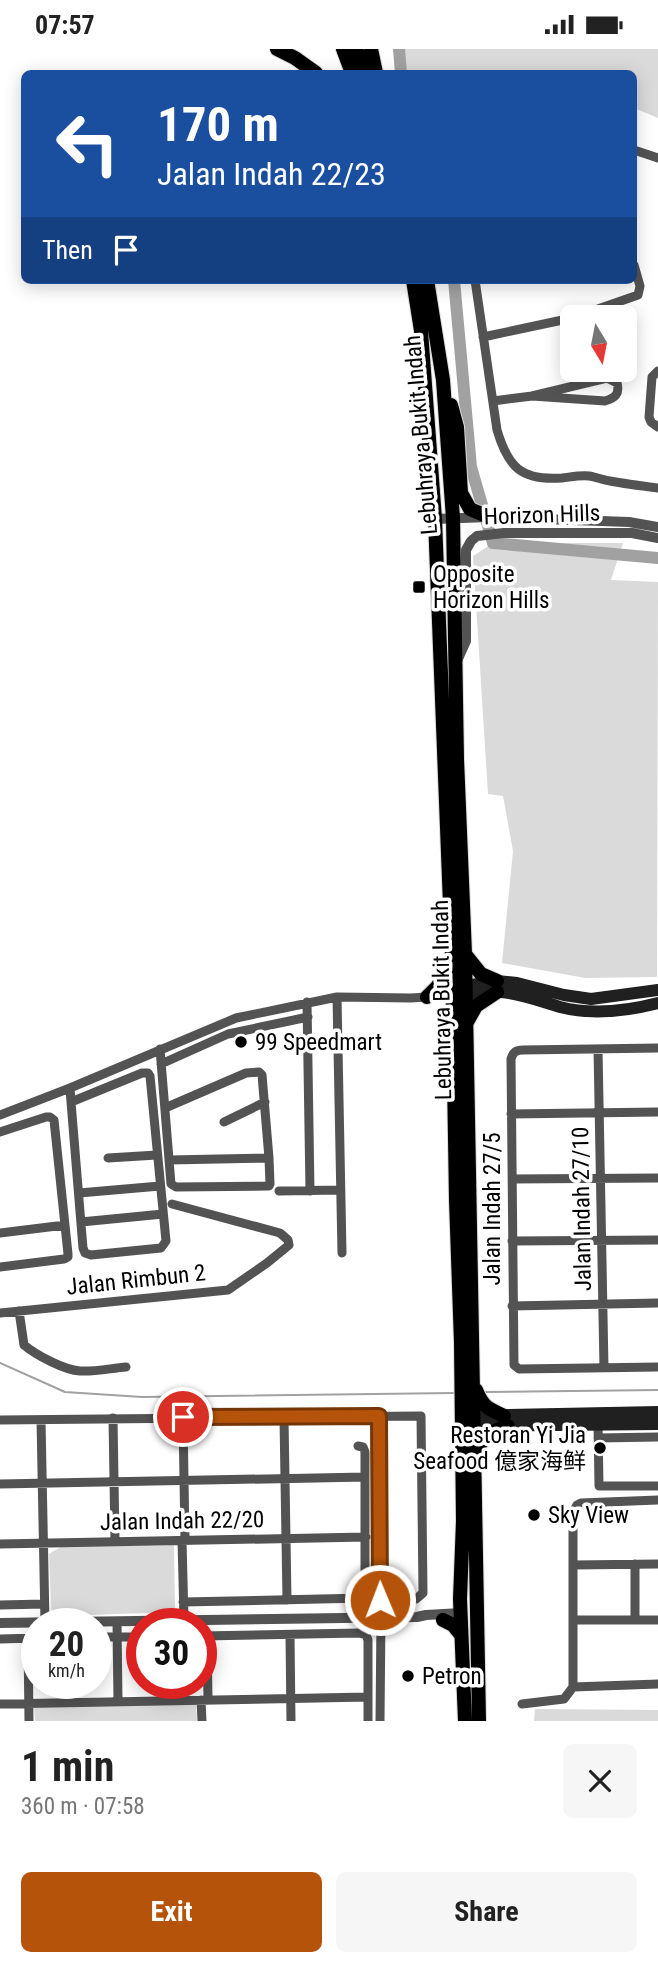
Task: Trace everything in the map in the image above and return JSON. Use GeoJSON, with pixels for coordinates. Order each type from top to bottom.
{"type":"FeatureCollection","features":[{"type":"Feature","properties":{"kind":"highway"},"geometry":{"type":"LineString","coordinates":[[277,49],[312,70]]}},
{"type":"Feature","properties":{"kind":"highway"},"geometry":{"type":"LineString","coordinates":[[343,49],[351,70]]}},
{"type":"Feature","properties":{"kind":"highway"},"geometry":{"type":"LineString","coordinates":[[356,49],[365,70]]}},
{"type":"Feature","properties":{"kind":"highway"},"geometry":{"type":"LineString","coordinates":[[371,49],[375,70]]}},
{"type":"Feature","properties":{"kind":"highway","name":"Lebuhraya Bukit Indah"},"geometry":{"type":"LineString","coordinates":[[414,284],[421,331],[436,519],[451,993],[467,1381],[474,1464],[479,1721]]}},
{"type":"Feature","properties":{"kind":"highway","name":"Lebuhraya Bukit Indah"},"geometry":{"type":"LineString","coordinates":[[428,284],[443,380],[453,518],[457,759],[465,954],[451,993],[465,1028],[467,1381]]}},
{"type":"Feature","properties":{"kind":"highway"},"geometry":{"type":"LineString","coordinates":[[443,380],[457,428],[461,493],[470,509],[489,517]]}},
{"type":"Feature","properties":{"kind":"highway"},"geometry":{"type":"LineString","coordinates":[[465,954],[481,974],[497,986],[476,1006],[465,1028]]}},
{"type":"Feature","properties":{"kind":"highway"},"geometry":{"type":"LineString","coordinates":[[451,993],[437,987],[452,965]]}},
{"type":"Feature","properties":{"kind":"highway"},"geometry":{"type":"LineString","coordinates":[[467,1381],[470,1413],[486,1408],[506,1421],[483,1438],[474,1464]]}},
{"type":"Feature","properties":{"kind":"highway","name":"Lebuhraya Bukit Indah"},"geometry":{"type":"LineString","coordinates":[[456,1614],[470,1413]]}},
{"type":"Feature","properties":{"kind":"highway"},"geometry":{"type":"LineString","coordinates":[[465,1721],[461,1635],[453,1625],[456,1614],[477,1602]]}},
{"type":"Feature","properties":{"kind":"highway"},"geometry":{"type":"LineString","coordinates":[[456,1614],[478,1636]]}},
{"type":"Feature","properties":{"kind":"main road"},"geometry":{"type":"LineString","coordinates":[[451,993],[517,983],[591,999],[658,989]]}},
{"type":"Feature","properties":{"kind":"main road"},"geometry":{"type":"LineString","coordinates":[[497,986],[562,1007],[589,1011],[636,1008],[658,1003]]}},
{"type":"Feature","properties":{"kind":"main road"},"geometry":{"type":"LineString","coordinates":[[506,1421],[658,1412]]}},
{"type":"Feature","properties":{"kind":"main road"},"geometry":{"type":"LineString","coordinates":[[470,1413],[506,1421],[658,1424]]}},
{"type":"Feature","properties":{"kind":"street"},"geometry":{"type":"LineString","coordinates":[[637,151],[658,158]]}},
{"type":"Feature","properties":{"kind":"street"},"geometry":{"type":"LineString","coordinates":[[611,305],[638,295],[640,286],[637,276]]}},
{"type":"Feature","properties":{"kind":"street"},"geometry":{"type":"LineString","coordinates":[[476,284],[497,430],[503,450],[512,465],[531,477],[590,476],[658,488]]}},
{"type":"Feature","properties":{"kind":"street"},"geometry":{"type":"LineString","coordinates":[[483,337],[560,322]]}},
{"type":"Feature","properties":{"kind":"street"},"geometry":{"type":"LineString","coordinates":[[657,427],[649,417],[652,377],[658,371]]}},
{"type":"Feature","properties":{"kind":"street"},"geometry":{"type":"LineString","coordinates":[[493,401],[532,396],[607,378],[617,383],[618,389],[613,398],[604,401],[532,396]]}},
{"type":"Feature","properties":{"kind":"street","name":"Horizon Hills"},"geometry":{"type":"LineString","coordinates":[[436,519],[489,517],[629,522],[658,527]]}},
{"type":"Feature","properties":{"kind":"street","name":"Horizon Hills"},"geometry":{"type":"LineString","coordinates":[[456,664],[466,641],[467,549],[477,536],[504,533],[632,533],[658,538]]}},
{"type":"Feature","properties":{"kind":"street"},"geometry":{"type":"LineString","coordinates":[[0,1115],[236,1018],[337,997],[451,993]]}},
{"type":"Feature","properties":{"kind":"street"},"geometry":{"type":"LineString","coordinates":[[337,997],[342,1253]]}},
{"type":"Feature","properties":{"kind":"street"},"geometry":{"type":"LineString","coordinates":[[307,1002],[310,1191]]}},
{"type":"Feature","properties":{"kind":"street"},"geometry":{"type":"LineString","coordinates":[[161,1063],[228,1034],[308,1017]]}},
{"type":"Feature","properties":{"kind":"street"},"geometry":{"type":"LineString","coordinates":[[598,1049],[658,1048]]}},
{"type":"Feature","properties":{"kind":"street"},"geometry":{"type":"LineString","coordinates":[[160,1049],[171,1184],[176,1187],[268,1187],[269,1158],[262,1075],[253,1071],[246,1073],[165,1108]]}},
{"type":"Feature","properties":{"kind":"street","name":"Jalan Indah 27/5"},"geometry":{"type":"LineString","coordinates":[[598,1049],[517,1050],[511,1059],[512,1306],[514,1364],[519,1369],[604,1368]]}},
{"type":"Feature","properties":{"kind":"street","name":"Jalan Indah 27/10"},"geometry":{"type":"LineString","coordinates":[[598,1049],[604,1368]]}},
{"type":"Feature","properties":{"kind":"street"},"geometry":{"type":"LineString","coordinates":[[70,1088],[71,1102],[79,1193],[83,1248],[87,1255],[161,1248],[166,1241],[148,1073],[142,1073],[71,1102]]}},
{"type":"Feature","properties":{"kind":"street"},"geometry":{"type":"LineString","coordinates":[[225,1122],[265,1103]]}},
{"type":"Feature","properties":{"kind":"street"},"geometry":{"type":"LineString","coordinates":[[511,1114],[658,1112]]}},
{"type":"Feature","properties":{"kind":"street"},"geometry":{"type":"LineString","coordinates":[[0,1132],[46,1117],[54,1120],[68,1254],[66,1259],[0,1267]]}},
{"type":"Feature","properties":{"kind":"street"},"geometry":{"type":"LineString","coordinates":[[108,1158],[158,1155]]}},
{"type":"Feature","properties":{"kind":"street"},"geometry":{"type":"LineString","coordinates":[[169,1160],[269,1158]]}},
{"type":"Feature","properties":{"kind":"street"},"geometry":{"type":"LineString","coordinates":[[512,1178],[658,1178]]}},
{"type":"Feature","properties":{"kind":"street"},"geometry":{"type":"LineString","coordinates":[[79,1193],[160,1186]]}},
{"type":"Feature","properties":{"kind":"street"},"geometry":{"type":"LineString","coordinates":[[279,1191],[339,1190]]}},
{"type":"Feature","properties":{"kind":"street","name":"Jalan Rimbun 2"},"geometry":{"type":"LineString","coordinates":[[0,1313],[228,1290],[289,1245],[286,1237],[280,1233],[172,1204]]}},
{"type":"Feature","properties":{"kind":"street"},"geometry":{"type":"LineString","coordinates":[[81,1222],[163,1214]]}},
{"type":"Feature","properties":{"kind":"street"},"geometry":{"type":"LineString","coordinates":[[0,1233],[65,1225]]}},
{"type":"Feature","properties":{"kind":"street"},"geometry":{"type":"LineString","coordinates":[[512,1241],[658,1240]]}},
{"type":"Feature","properties":{"kind":"street"},"geometry":{"type":"LineString","coordinates":[[512,1306],[658,1303]]}},
{"type":"Feature","properties":{"kind":"street"},"geometry":{"type":"LineString","coordinates":[[19,1311],[24,1345],[33,1353],[82,1372],[126,1367]]}},
{"type":"Feature","properties":{"kind":"street"},"geometry":{"type":"LineString","coordinates":[[604,1368],[658,1367]]}},
{"type":"Feature","properties":{"kind":"street"},"geometry":{"type":"LineString","coordinates":[[379,1416],[380,1721]]}},
{"type":"Feature","properties":{"kind":"street"},"geometry":{"type":"LineString","coordinates":[[0,1420],[421,1416],[422,1596],[416,1599],[380,1600]]}},
{"type":"Feature","properties":{"kind":"street"},"geometry":{"type":"LineString","coordinates":[[183,1417],[183,1608]]}},
{"type":"Feature","properties":{"kind":"street"},"geometry":{"type":"LineString","coordinates":[[113,1418],[115,1541]]}},
{"type":"Feature","properties":{"kind":"street"},"geometry":{"type":"LineString","coordinates":[[284,1418],[287,1600]]}},
{"type":"Feature","properties":{"kind":"street"},"geometry":{"type":"LineString","coordinates":[[41,1420],[44,1608]]}},
{"type":"Feature","properties":{"kind":"street"},"geometry":{"type":"LineString","coordinates":[[598,1424],[599,1486],[658,1486]]}},
{"type":"Feature","properties":{"kind":"street"},"geometry":{"type":"LineString","coordinates":[[598,1438],[658,1437]]}},
{"type":"Feature","properties":{"kind":"street"},"geometry":{"type":"LineString","coordinates":[[183,1602],[365,1598],[365,1452],[363,1447],[358,1446]]}},
{"type":"Feature","properties":{"kind":"street"},"geometry":{"type":"LineString","coordinates":[[0,1484],[365,1477]]}},
{"type":"Feature","properties":{"kind":"street"},"geometry":{"type":"LineString","coordinates":[[522,1705],[564,1699],[573,1686],[573,1512],[577,1505],[658,1500]]}},
{"type":"Feature","properties":{"kind":"street","name":"Jalan Indah 22/20"},"geometry":{"type":"LineString","coordinates":[[0,1543],[366,1537]]}},
{"type":"Feature","properties":{"kind":"street"},"geometry":{"type":"LineString","coordinates":[[635,1564],[635,1620]]}},
{"type":"Feature","properties":{"kind":"street"},"geometry":{"type":"LineString","coordinates":[[573,1565],[658,1564]]}},
{"type":"Feature","properties":{"kind":"street"},"geometry":{"type":"LineString","coordinates":[[0,1605],[44,1604]]}},
{"type":"Feature","properties":{"kind":"street"},"geometry":{"type":"LineString","coordinates":[[217,1619],[416,1617],[427,1620],[456,1614]]}},
{"type":"Feature","properties":{"kind":"street"},"geometry":{"type":"LineString","coordinates":[[573,1620],[658,1621]]}},
{"type":"Feature","properties":{"kind":"street"},"geometry":{"type":"LineString","coordinates":[[112,1622],[126,1622]]}},
{"type":"Feature","properties":{"kind":"street"},"geometry":{"type":"LineString","coordinates":[[117,1622],[118,1701]]}},
{"type":"Feature","properties":{"kind":"street"},"geometry":{"type":"LineString","coordinates":[[0,1623],[21,1623]]}},
{"type":"Feature","properties":{"kind":"street"},"geometry":{"type":"LineString","coordinates":[[290,1635],[291,1721]]}},
{"type":"Feature","properties":{"kind":"street"},"geometry":{"type":"LineString","coordinates":[[217,1636],[366,1635],[368,1721]]}},
{"type":"Feature","properties":{"kind":"street"},"geometry":{"type":"LineString","coordinates":[[112,1637],[126,1637]]}},
{"type":"Feature","properties":{"kind":"street"},"geometry":{"type":"LineString","coordinates":[[0,1639],[21,1638]]}},
{"type":"Feature","properties":{"kind":"street"},"geometry":{"type":"LineString","coordinates":[[573,1686],[658,1684]]}},
{"type":"Feature","properties":{"kind":"street"},"geometry":{"type":"LineString","coordinates":[[0,1704],[368,1697]]}},
{"type":"Feature","properties":{"kind":"street"},"geometry":{"type":"LineString","coordinates":[[29,1699],[29,1721]]}},
{"type":"Feature","properties":{"kind":"street"},"geometry":{"type":"LineString","coordinates":[[202,1721],[204,1700]]}},
{"type":"Feature","properties":{"kind":"shaded area"},"geometry":{"type":"Polygon","coordinates":[[[398,49],[658,49],[658,118],[637,109],[637,70],[402,70],[398,49]]]}},
{"type":"Feature","properties":{"kind":"shaded area"},"geometry":{"type":"Polygon","coordinates":[[[493,543],[623,543],[611,580],[658,582],[657,977],[585,978],[502,963],[513,851],[503,796],[488,794],[473,556],[493,543]]]}},
{"type":"Feature","properties":{"kind":"shaded area"},"geometry":{"type":"Polygon","coordinates":[[[174,1545],[175,1608],[126,1608],[126,1614],[112,1614],[112,1608],[51,1608],[49,1554],[62,1546],[174,1545]]]}},
{"type":"Feature","properties":{"kind":"shaded area"},"geometry":{"type":"Polygon","coordinates":[[[196,1703],[197,1721],[35,1721],[34,1707],[196,1703]]]}},
{"type":"Feature","properties":{"kind":"shaded area"},"geometry":{"type":"Polygon","coordinates":[[[535,1709],[658,1710],[658,1721],[534,1721],[535,1709]]]}},
{"type":"Feature","properties":{"kind":"waterway"},"geometry":{"type":"LineString","coordinates":[[399,49],[401,70]]}},
{"type":"Feature","properties":{"kind":"waterway"},"geometry":{"type":"LineString","coordinates":[[454,284],[471,467],[493,543],[658,558]]}},
{"type":"Feature","properties":{"kind":"waterway"},"geometry":{"type":"LineString","coordinates":[[0,1363],[65,1392],[142,1397],[454,1393]]}},
{"type":"Feature","properties":{"kind":"waterway"},"geometry":{"type":"LineString","coordinates":[[484,1392],[658,1390]]}},
{"type":"Feature","properties":{"kind":"place","name":"Opposite Horizon Hills"},"geometry":{"type":"Point","coordinates":[419,587]}},
{"type":"Feature","properties":{"kind":"place","name":"99 Speedmart"},"geometry":{"type":"Point","coordinates":[241,1042]}},
{"type":"Feature","properties":{"kind":"place","name":"Restoran Yi Jia Seafood 億家海鲜"},"geometry":{"type":"Point","coordinates":[600,1448]}},
{"type":"Feature","properties":{"kind":"place","name":"Sky View"},"geometry":{"type":"Point","coordinates":[534,1515]}},
{"type":"Feature","properties":{"kind":"place","name":"Petron"},"geometry":{"type":"Point","coordinates":[408,1676]}},
{"type":"Feature","properties":{"kind":"route"},"geometry":{"type":"LineString","coordinates":[[183,1417],[379,1416],[380,1600]]}}]}
